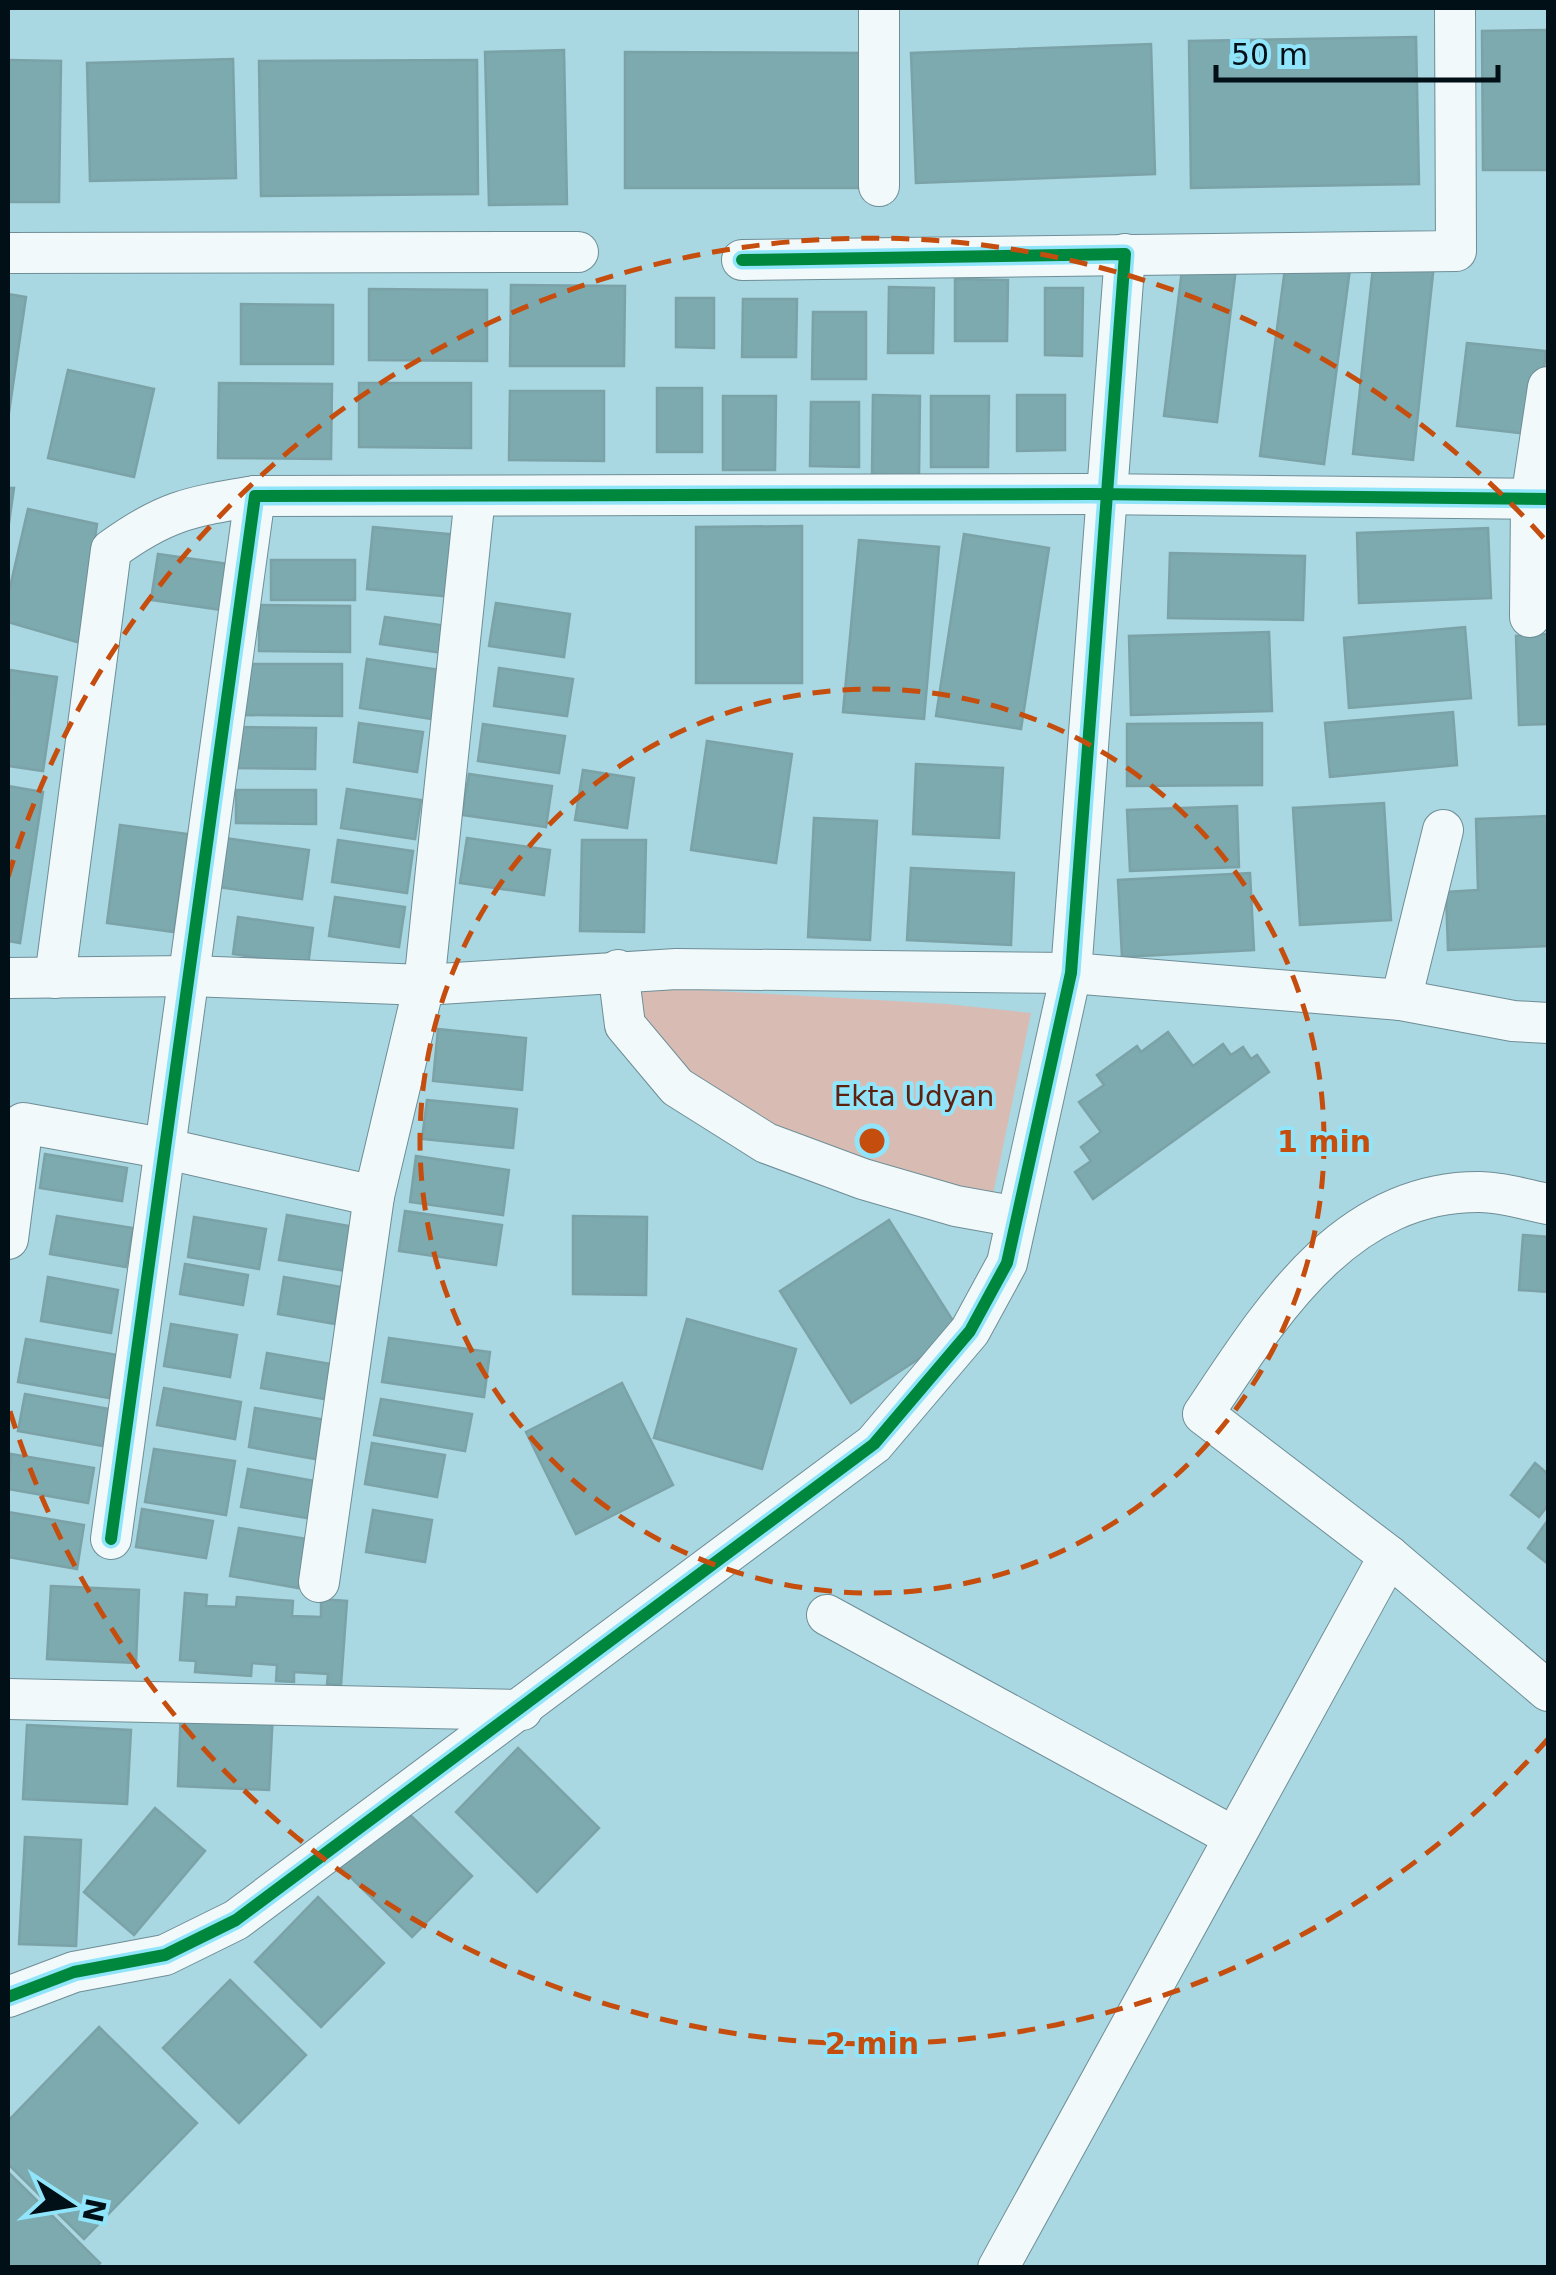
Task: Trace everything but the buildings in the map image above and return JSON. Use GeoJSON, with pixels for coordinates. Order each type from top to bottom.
{"type":"FeatureCollection","features":[{"type":"Feature","properties":{"kind":"street"},"geometry":{"type":"LineString","coordinates":[[878,186],[879,8]]}},
{"type":"Feature","properties":{"kind":"street"},"geometry":{"type":"LineString","coordinates":[[742,260],[1456,251],[1455,8]]}},
{"type":"Feature","properties":{"kind":"street"},"geometry":{"type":"LineString","coordinates":[[8,253],[578,252]]}},
{"type":"Feature","properties":{"kind":"street"},"geometry":{"type":"LineString","coordinates":[[8,1997],[74,1972],[164,1955],[236,1920],[874,1444],[970,1330],[1007,1263],[1071,974],[1126,254]]}},
{"type":"Feature","properties":{"kind":"street"},"geometry":{"type":"LineString","coordinates":[[1530,617],[1548,387]]}},
{"type":"Feature","properties":{"kind":"street"},"geometry":{"type":"LineString","coordinates":[[55,978],[110,550],[145,525],[185,508],[256,496],[1105,494],[1540,500]]}},
{"type":"Feature","properties":{"kind":"street"},"geometry":{"type":"LineString","coordinates":[[110,1539],[256,496]]}},
{"type":"Feature","properties":{"kind":"street"},"geometry":{"type":"LineString","coordinates":[[319,1582],[374,1196],[424,985],[475,496]]}},
{"type":"Feature","properties":{"kind":"street"},"geometry":{"type":"LineString","coordinates":[[1401,1000],[1443,830]]}},
{"type":"Feature","properties":{"kind":"street"},"geometry":{"type":"LineString","coordinates":[[618,970],[626,1025],[677,1086],[766,1144],[863,1179],[956,1206],[1016,1217]]}},
{"type":"Feature","properties":{"kind":"street"},"geometry":{"type":"LineString","coordinates":[[8,978],[190,976],[424,985],[618,970],[1071,974],[1401,1000],[1513,1021],[1548,1023]]}},
{"type":"Feature","properties":{"kind":"street"},"geometry":{"type":"LineString","coordinates":[[8,1239],[23,1123],[166,1149],[374,1196]]}},
{"type":"Feature","properties":{"kind":"street"},"geometry":{"type":"LineString","coordinates":[[1548,1204],[1481,1192],[1412,1200],[1352,1231],[1273,1309],[1203,1414],[1389,1556],[1548,1691]]}},
{"type":"Feature","properties":{"kind":"street"},"geometry":{"type":"LineString","coordinates":[[998,2268],[1389,1556]]}},
{"type":"Feature","properties":{"kind":"street"},"geometry":{"type":"LineString","coordinates":[[827,1616],[1234,1837]]}},
{"type":"Feature","properties":{"kind":"street"},"geometry":{"type":"LineString","coordinates":[[8,1699],[522,1710]]}},
{"type":"Feature","properties":{"kind":"green space","name":"Ekta Udyan"},"geometry":{"type":"Polygon","coordinates":[[[682,989],[946,1004],[1031,1013],[989,1213],[728,1121],[609,993],[682,989]]]}},
{"type":"Feature","properties":{"kind":"cycle path"},"geometry":{"type":"LineString","coordinates":[[8,1997],[74,1972],[165,1955],[236,1920],[874,1444],[970,1331],[1007,1263],[1071,973],[1125,254],[742,260]]}},
{"type":"Feature","properties":{"kind":"cycle path"},"geometry":{"type":"LineString","coordinates":[[111,1539],[255,496],[1090,494],[1548,499]]}}]}
